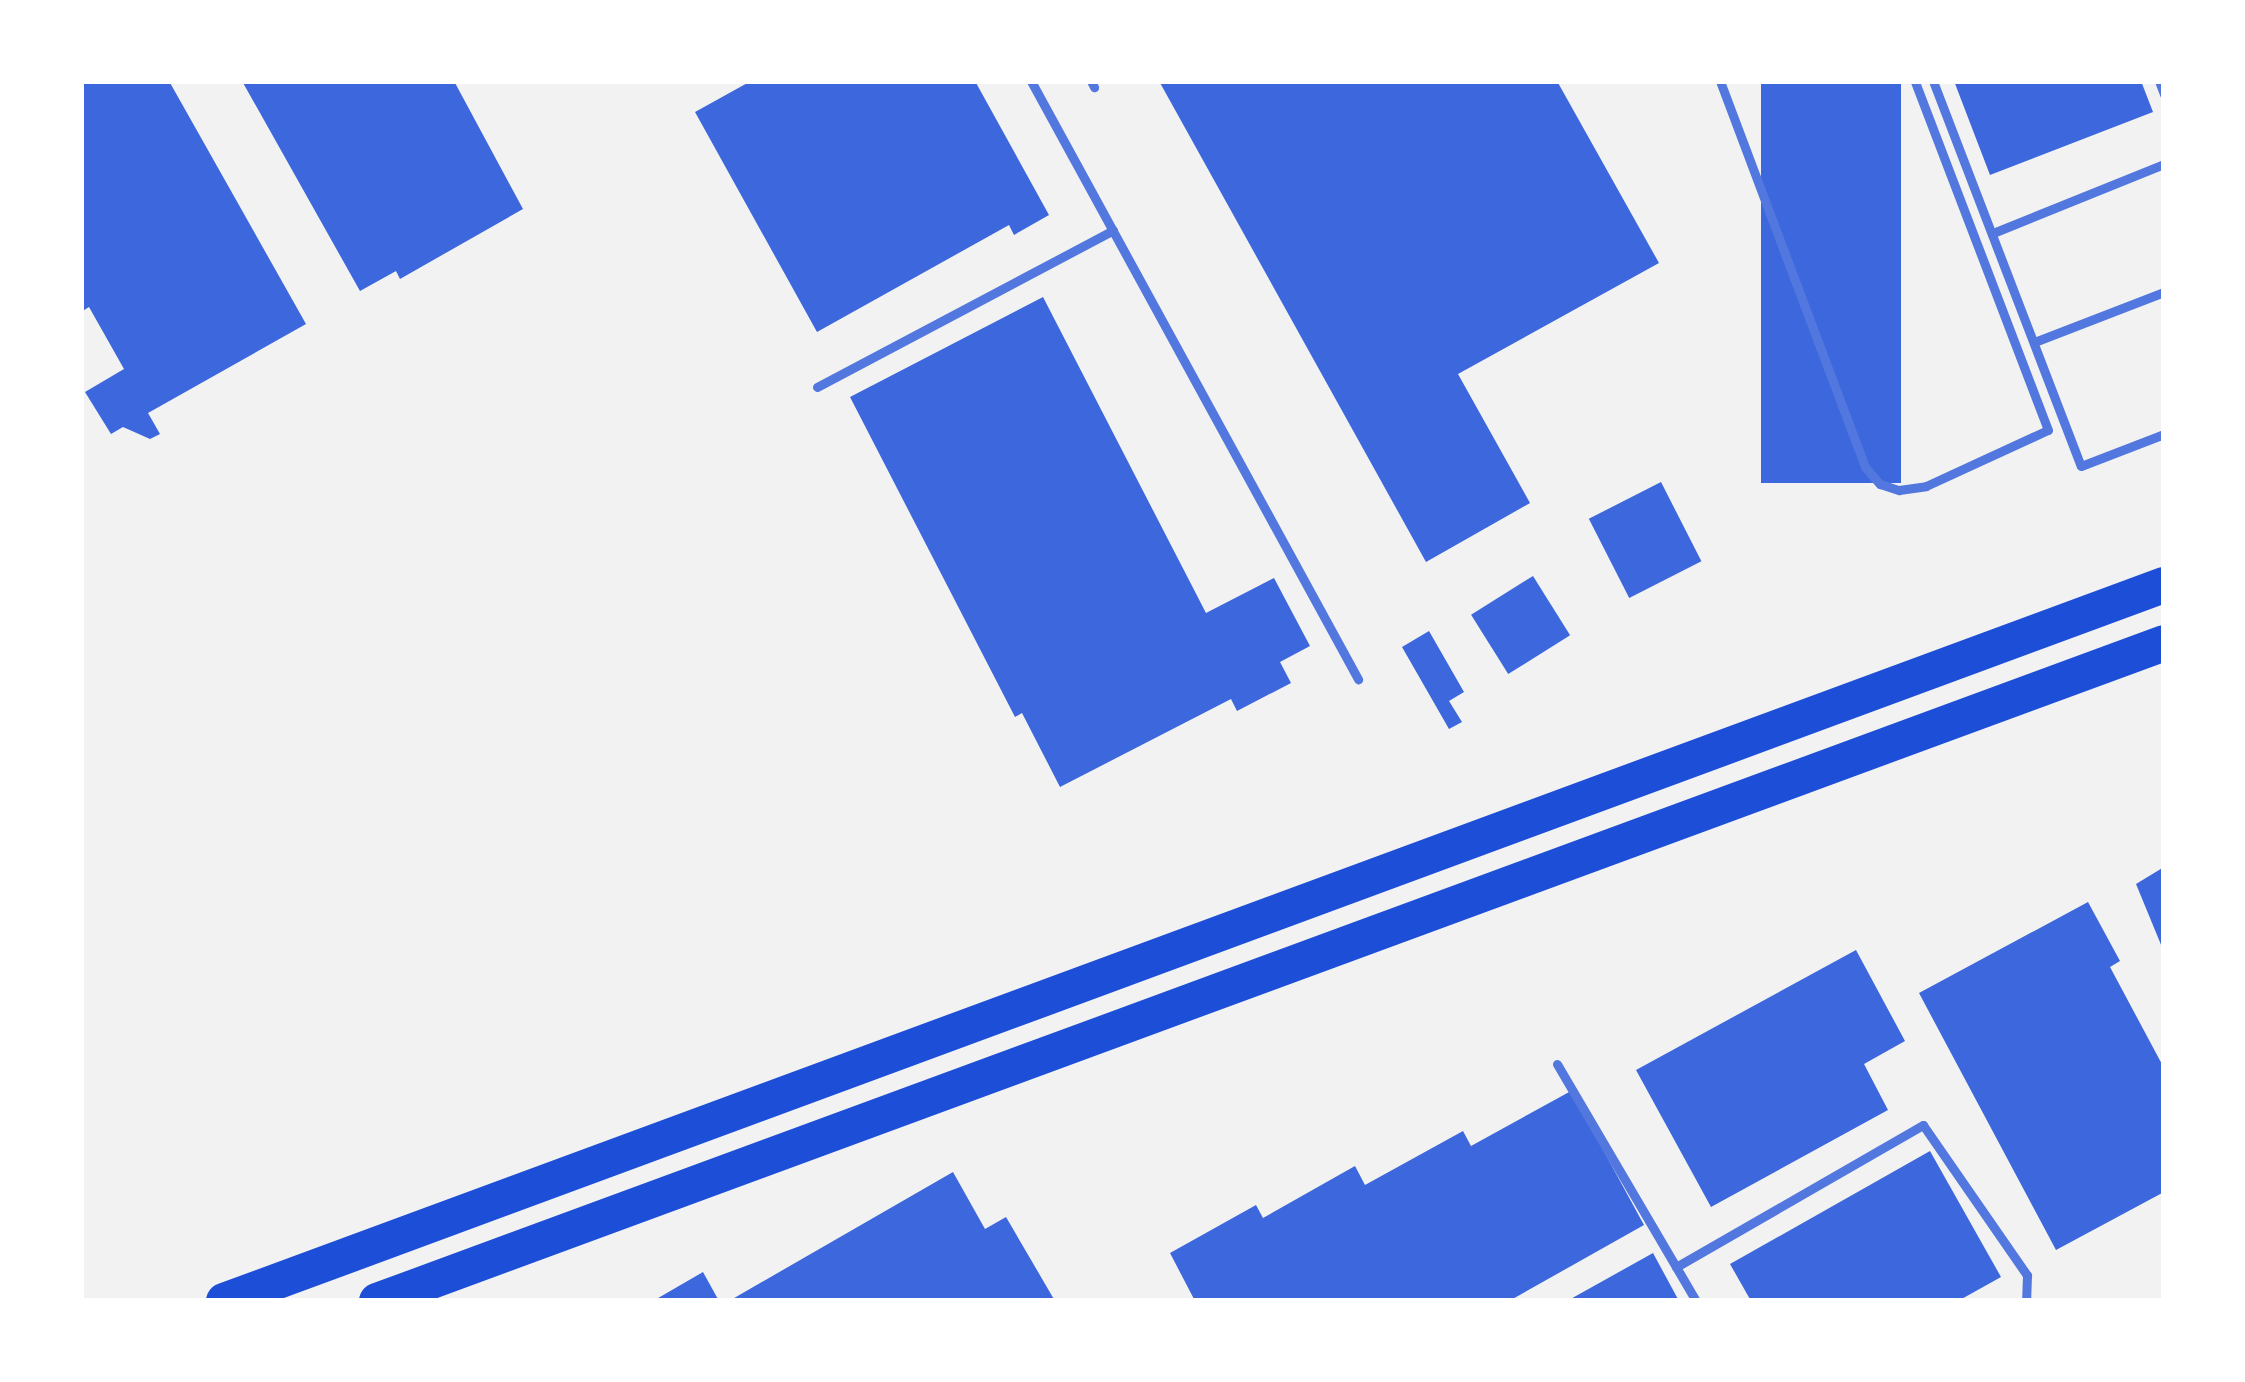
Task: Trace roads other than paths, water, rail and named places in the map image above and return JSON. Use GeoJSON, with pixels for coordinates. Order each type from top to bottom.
{"type":"FeatureCollection","features":[{"type":"Feature","properties":{"kind":"highway"},"geometry":{"type":"LineString","coordinates":[[224,1301],[2164,585]]}},
{"type":"Feature","properties":{"kind":"highway"},"geometry":{"type":"LineString","coordinates":[[376,1301],[2164,643]]}},
{"type":"Feature","properties":{"kind":"lane"},"geometry":{"type":"LineString","coordinates":[[1030,81],[1358,680]]}},
{"type":"Feature","properties":{"kind":"lane"},"geometry":{"type":"LineString","coordinates":[[1720,81],[1865,467],[1880,484],[1898,490],[1926,486],[2048,430],[1915,81]]}},
{"type":"Feature","properties":{"kind":"lane"},"geometry":{"type":"LineString","coordinates":[[1933,81],[2037,341],[2081,466],[2164,434]]}},
{"type":"Feature","properties":{"kind":"lane"},"geometry":{"type":"LineString","coordinates":[[2159,81],[2164,94]]}},
{"type":"Feature","properties":{"kind":"lane"},"geometry":{"type":"LineString","coordinates":[[1993,233],[2164,164]]}},
{"type":"Feature","properties":{"kind":"lane"},"geometry":{"type":"LineString","coordinates":[[817,387],[1112,230]]}},
{"type":"Feature","properties":{"kind":"lane"},"geometry":{"type":"LineString","coordinates":[[2037,341],[2164,292]]}},
{"type":"Feature","properties":{"kind":"lane"},"geometry":{"type":"LineString","coordinates":[[1557,1064],[1696,1301]]}},
{"type":"Feature","properties":{"kind":"lane"},"geometry":{"type":"LineString","coordinates":[[1676,1267],[1923,1125],[2027,1275],[2026,1301]]}}]}
